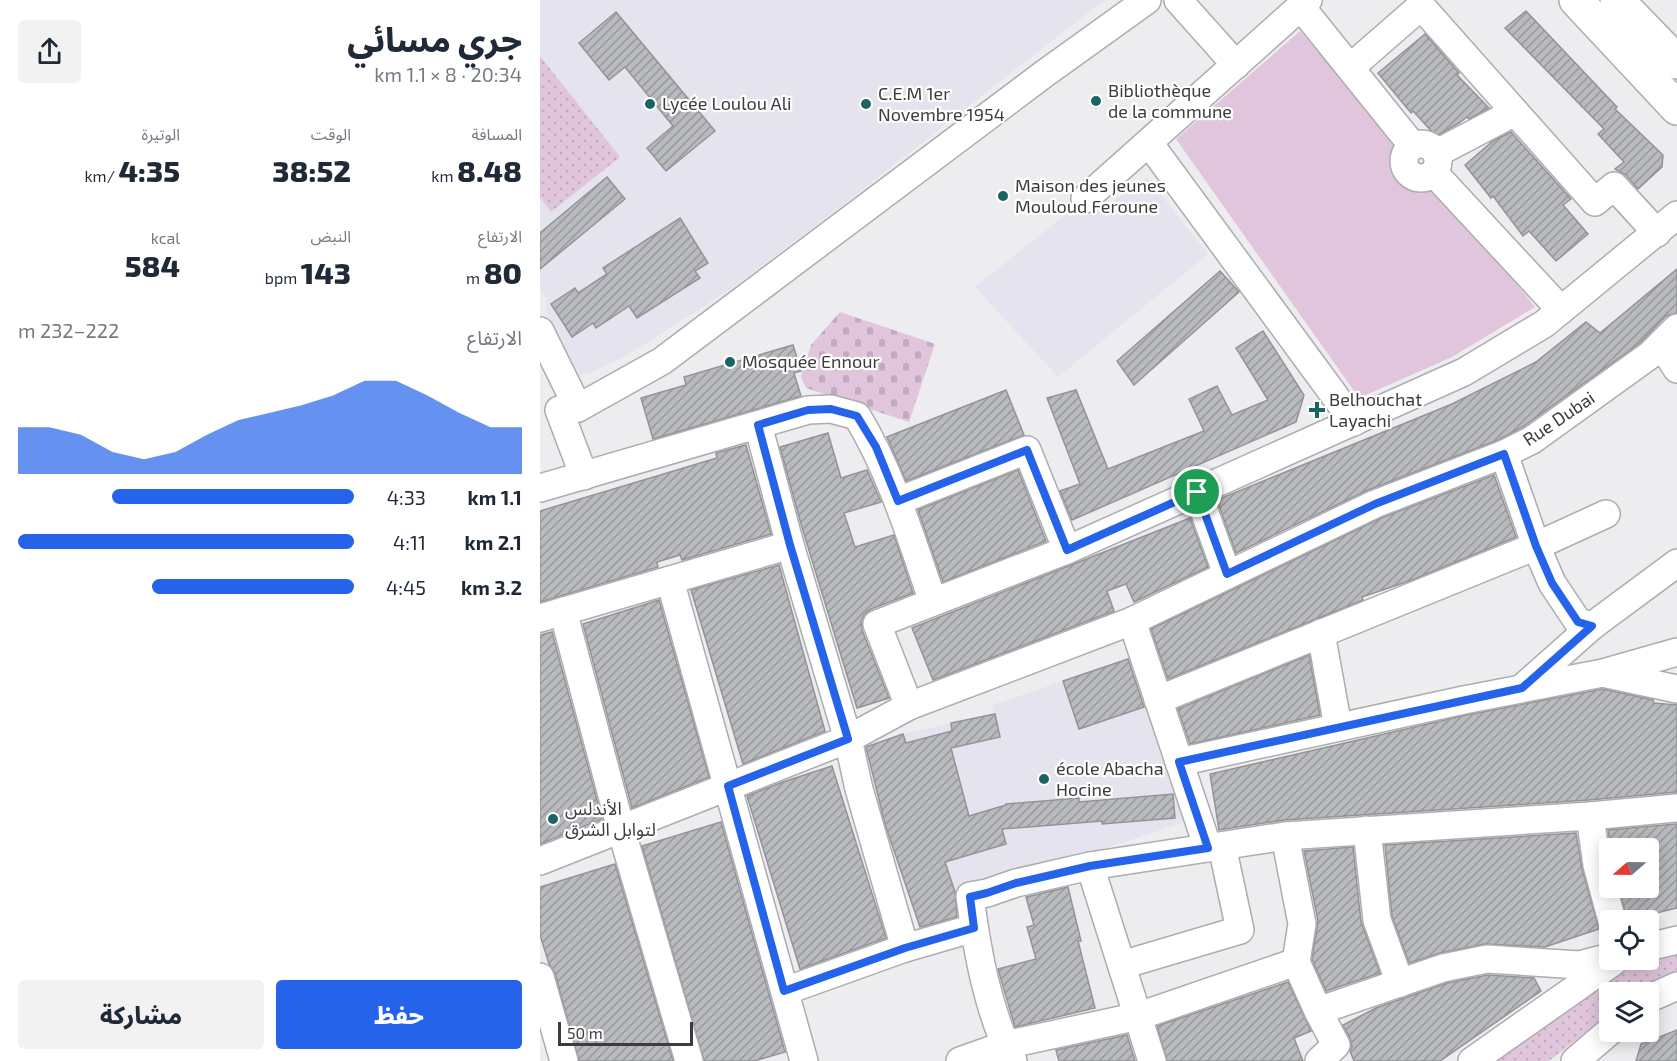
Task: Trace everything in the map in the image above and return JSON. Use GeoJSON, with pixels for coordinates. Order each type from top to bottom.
{"type":"FeatureCollection","features":[{"type":"Feature","properties":{"kind":"highway"},"geometry":{"type":"LineString","coordinates":[[1576,0],[1677,108]]}},
{"type":"Feature","properties":{"kind":"highway"},"geometry":{"type":"LineString","coordinates":[[1617,0],[1677,62]]}},
{"type":"Feature","properties":{"kind":"street"},"geometry":{"type":"LineString","coordinates":[[559,411],[662,361],[1147,0]]}},
{"type":"Feature","properties":{"kind":"street"},"geometry":{"type":"LineString","coordinates":[[1178,0],[1236,65]]}},
{"type":"Feature","properties":{"kind":"street"},"geometry":{"type":"LineString","coordinates":[[1085,199],[1304,4],[1351,68],[1561,310]]}},
{"type":"Feature","properties":{"kind":"street"},"geometry":{"type":"LineString","coordinates":[[1351,68],[1421,6],[1595,202],[1614,186],[1657,233]]}},
{"type":"Feature","properties":{"kind":"street"},"geometry":{"type":"LineString","coordinates":[[1427,157],[1515,112]]}},
{"type":"Feature","properties":{"kind":"street"},"geometry":{"type":"LineString","coordinates":[[1149,143],[1354,422]]}},
{"type":"Feature","properties":{"kind":"street"},"geometry":{"type":"LineString","coordinates":[[909,706],[877,624],[1067,550],[1464,372],[1544,324],[1677,215]]}},
{"type":"Feature","properties":{"kind":"street"},"geometry":{"type":"LineString","coordinates":[[540,331],[559,411],[584,476]]}},
{"type":"Feature","properties":{"kind":"street"},"geometry":{"type":"LineString","coordinates":[[1669,336],[1677,369]]}},
{"type":"Feature","properties":{"kind":"street","name":"Rue Dubai"},"geometry":{"type":"LineString","coordinates":[[540,861],[848,739],[909,706],[1132,621],[1375,504],[1504,454],[1532,440],[1650,355],[1669,336]]}},
{"type":"Feature","properties":{"kind":"street"},"geometry":{"type":"LineString","coordinates":[[540,488],[808,410],[831,409],[857,416],[876,447],[898,501],[933,602]]}},
{"type":"Feature","properties":{"kind":"street"},"geometry":{"type":"LineString","coordinates":[[758,425],[905,948]]}},
{"type":"Feature","properties":{"kind":"street"},"geometry":{"type":"LineString","coordinates":[[898,501],[1027,450],[1067,550]]}},
{"type":"Feature","properties":{"kind":"street"},"geometry":{"type":"LineString","coordinates":[[1504,454],[1536,546],[1552,583],[1578,622],[1592,626]]}},
{"type":"Feature","properties":{"kind":"street"},"geometry":{"type":"LineString","coordinates":[[1197,492],[1227,574]]}},
{"type":"Feature","properties":{"kind":"street"},"geometry":{"type":"LineString","coordinates":[[1158,699],[1536,546],[1606,514]]}},
{"type":"Feature","properties":{"kind":"street"},"geometry":{"type":"LineString","coordinates":[[689,1061],[621,829],[552,615],[790,545]]}},
{"type":"Feature","properties":{"kind":"street"},"geometry":{"type":"LineString","coordinates":[[1522,688],[1592,626],[1677,563]]}},
{"type":"Feature","properties":{"kind":"street"},"geometry":{"type":"LineString","coordinates":[[670,580],[804,1061]]}},
{"type":"Feature","properties":{"kind":"street"},"geometry":{"type":"LineString","coordinates":[[1122,965],[1240,930],[1215,847],[1179,762],[1132,621]]}},
{"type":"Feature","properties":{"kind":"street"},"geometry":{"type":"LineString","coordinates":[[1321,633],[1338,727]]}},
{"type":"Feature","properties":{"kind":"street"},"geometry":{"type":"LineString","coordinates":[[1179,762],[1522,688],[1603,673],[1677,652]]}},
{"type":"Feature","properties":{"kind":"street"},"geometry":{"type":"LineString","coordinates":[[1603,673],[1677,688]]}},
{"type":"Feature","properties":{"kind":"street"},"geometry":{"type":"LineString","coordinates":[[1009,1053],[986,987],[970,897],[1016,883],[1090,866],[1285,836],[1677,808]]}},
{"type":"Feature","properties":{"kind":"street"},"geometry":{"type":"LineString","coordinates":[[1590,816],[1596,865],[1609,910]]}},
{"type":"Feature","properties":{"kind":"street"},"geometry":{"type":"LineString","coordinates":[[1367,830],[1377,921],[1400,983]]}},
{"type":"Feature","properties":{"kind":"street"},"geometry":{"type":"LineString","coordinates":[[1285,836],[1302,924],[1296,962],[1318,1011],[1334,1056]]}},
{"type":"Feature","properties":{"kind":"street"},"geometry":{"type":"LineString","coordinates":[[1090,866],[1152,1061]]}},
{"type":"Feature","properties":{"kind":"street"},"geometry":{"type":"LineString","coordinates":[[784,991],[905,948],[974,928]]}},
{"type":"Feature","properties":{"kind":"street"},"geometry":{"type":"LineString","coordinates":[[1659,944],[1677,940]]}},
{"type":"Feature","properties":{"kind":"street"},"geometry":{"type":"LineString","coordinates":[[1318,1011],[1443,968],[1487,959],[1579,965],[1599,960]]}},
{"type":"Feature","properties":{"kind":"street"},"geometry":{"type":"LineString","coordinates":[[960,1061],[1009,1053],[1139,1016],[1296,962]]}},
{"type":"Feature","properties":{"kind":"street"},"geometry":{"type":"LineString","coordinates":[[1472,1061],[1602,970]]}},
{"type":"Feature","properties":{"kind":"street"},"geometry":{"type":"LineString","coordinates":[[540,977],[564,1061]]}},
{"type":"Feature","properties":{"kind":"street"},"geometry":{"type":"LineString","coordinates":[[1659,994],[1677,986]]}},
{"type":"Feature","properties":{"kind":"street"},"geometry":{"type":"LineString","coordinates":[[1575,1061],[1599,1040]]}},
{"type":"Feature","properties":{"kind":"shaded area","name":"Lycée Loulou Ali"},"geometry":{"type":"Polygon","coordinates":[[[540,0],[1104,0],[839,208],[728,291],[624,357],[590,373],[579,375],[546,311],[546,298],[540,289],[540,0]]]}},
{"type":"Feature","properties":{"kind":"shaded area"},"geometry":{"type":"Polygon","coordinates":[[[1147,177],[1208,254],[1058,377],[975,287],[1085,199],[1097,213],[1147,177]]]}},
{"type":"Feature","properties":{"kind":"shaded area","name":"école Abacha Hocine"},"geometry":{"type":"Polygon","coordinates":[[[1063,681],[1080,729],[1146,707],[1184,822],[957,898],[903,734],[994,714],[992,705],[1063,681]]]}},
{"type":"Feature","properties":{"kind":"green space"},"geometry":{"type":"Polygon","coordinates":[[[1300,31],[1400,147],[1396,164],[1401,176],[1420,184],[1438,186],[1535,307],[1452,357],[1359,398],[1176,139],[1300,31]]]}},
{"type":"Feature","properties":{"kind":"green space"},"geometry":{"type":"Polygon","coordinates":[[[540,56],[620,157],[551,212],[540,197],[540,56]]]}},
{"type":"Feature","properties":{"kind":"green space"},"geometry":{"type":"Polygon","coordinates":[[[840,312],[935,344],[909,422],[806,388],[801,377],[811,345],[840,312]]]}},
{"type":"Feature","properties":{"kind":"green space"},"geometry":{"type":"Polygon","coordinates":[[[1677,943],[1677,972],[1658,982],[1601,982],[1622,970],[1659,970],[1659,954],[1677,943]]]}},
{"type":"Feature","properties":{"kind":"green space"},"geometry":{"type":"Polygon","coordinates":[[[1599,983],[1599,1022],[1549,1061],[1485,1061],[1599,983]]]}},
{"type":"Feature","properties":{"kind":"building"},"geometry":{"type":"Polygon","coordinates":[[[1526,11],[1617,107],[1615,109],[1663,155],[1662,167],[1638,189],[1626,175],[1615,169],[1624,162],[1598,134],[1604,129],[1505,28],[1526,11]]]}},
{"type":"Feature","properties":{"kind":"building"},"geometry":{"type":"Polygon","coordinates":[[[616,12],[715,131],[666,171],[647,148],[673,126],[625,67],[609,80],[579,43],[616,12]]]}},
{"type":"Feature","properties":{"kind":"building"},"geometry":{"type":"Polygon","coordinates":[[[1425,34],[1459,73],[1457,75],[1489,108],[1469,119],[1467,117],[1436,136],[1413,111],[1411,113],[1378,73],[1425,34]]]}},
{"type":"Feature","properties":{"kind":"building"},"geometry":{"type":"Polygon","coordinates":[[[1511,132],[1571,199],[1563,205],[1588,234],[1556,261],[1529,231],[1523,236],[1493,196],[1491,198],[1465,165],[1493,141],[1511,132]]]}},
{"type":"Feature","properties":{"kind":"building"},"geometry":{"type":"Polygon","coordinates":[[[607,177],[625,199],[540,269],[540,233],[607,177]]]}},
{"type":"Feature","properties":{"kind":"building"},"geometry":{"type":"Polygon","coordinates":[[[680,218],[708,263],[695,271],[700,278],[637,318],[629,306],[596,328],[593,323],[572,337],[551,304],[575,288],[578,293],[607,274],[603,268],[680,218]]]}},
{"type":"Feature","properties":{"kind":"building"},"geometry":{"type":"Polygon","coordinates":[[[1677,269],[1677,313],[1666,316],[1640,343],[1524,426],[1498,440],[1368,490],[1236,553],[1217,500],[1452,404],[1536,362],[1586,322],[1600,333],[1677,269]]]}},
{"type":"Feature","properties":{"kind":"building"},"geometry":{"type":"Polygon","coordinates":[[[1220,271],[1239,292],[1134,385],[1117,361],[1220,271]]]}},
{"type":"Feature","properties":{"kind":"building"},"geometry":{"type":"Polygon","coordinates":[[[1263,331],[1304,395],[1296,422],[1072,520],[1060,491],[1080,484],[1047,398],[1076,390],[1108,469],[1204,431],[1189,399],[1217,386],[1232,415],[1268,400],[1236,348],[1263,331]]]}},
{"type":"Feature","properties":{"kind":"building"},"geometry":{"type":"Polygon","coordinates":[[[793,345],[801,371],[794,373],[801,396],[653,439],[641,398],[686,385],[684,377],[793,345]]]}},
{"type":"Feature","properties":{"kind":"building"},"geometry":{"type":"Polygon","coordinates":[[[1006,390],[1024,435],[906,481],[887,437],[1006,390]]]}},
{"type":"Feature","properties":{"kind":"building"},"geometry":{"type":"Polygon","coordinates":[[[828,433],[841,478],[867,470],[881,502],[844,513],[855,547],[894,535],[913,593],[871,609],[864,615],[861,622],[862,630],[889,698],[857,708],[780,447],[828,433]]]}},
{"type":"Feature","properties":{"kind":"building"},"geometry":{"type":"Polygon","coordinates":[[[746,445],[771,534],[682,560],[680,555],[657,562],[658,567],[540,602],[540,511],[717,458],[716,453],[746,445]]]}},
{"type":"Feature","properties":{"kind":"building"},"geometry":{"type":"Polygon","coordinates":[[[1018,470],[1046,541],[943,582],[918,510],[1018,470]]]}},
{"type":"Feature","properties":{"kind":"building"},"geometry":{"type":"Polygon","coordinates":[[[1494,475],[1516,537],[1412,580],[1362,597],[1363,600],[1168,679],[1151,629],[1381,518],[1494,475]]]}},
{"type":"Feature","properties":{"kind":"building"},"geometry":{"type":"Polygon","coordinates":[[[1190,518],[1208,567],[1134,602],[1126,584],[1107,591],[1114,611],[933,680],[912,628],[1190,518]]]}},
{"type":"Feature","properties":{"kind":"building"},"geometry":{"type":"Polygon","coordinates":[[[779,565],[825,731],[743,764],[691,590],[779,565]]]}},
{"type":"Feature","properties":{"kind":"building"},"geometry":{"type":"Polygon","coordinates":[[[659,600],[709,777],[632,808],[583,624],[659,600]]]}},
{"type":"Feature","properties":{"kind":"building"},"geometry":{"type":"Polygon","coordinates":[[[552,632],[602,819],[540,844],[540,635],[552,632]]]}},
{"type":"Feature","properties":{"kind":"building"},"geometry":{"type":"Polygon","coordinates":[[[1309,655],[1320,715],[1190,744],[1178,709],[1309,655]]]}},
{"type":"Feature","properties":{"kind":"building"},"geometry":{"type":"Polygon","coordinates":[[[1128,659],[1144,707],[1079,729],[1063,681],[1128,659]]]}},
{"type":"Feature","properties":{"kind":"building"},"geometry":{"type":"Polygon","coordinates":[[[1603,689],[1653,700],[1654,703],[1677,705],[1677,792],[1284,820],[1219,830],[1210,774],[1467,715],[1603,689]]]}},
{"type":"Feature","properties":{"kind":"building"},"geometry":{"type":"Polygon","coordinates":[[[995,714],[1000,737],[951,748],[969,816],[1006,804],[1079,798],[1079,802],[1173,794],[1175,818],[1002,829],[1006,844],[945,862],[955,892],[957,917],[920,927],[885,824],[866,747],[903,734],[906,743],[952,731],[951,723],[995,714]]]}},
{"type":"Feature","properties":{"kind":"building"},"geometry":{"type":"Polygon","coordinates":[[[832,766],[886,938],[800,969],[747,796],[832,766]]]}},
{"type":"Feature","properties":{"kind":"building"},"geometry":{"type":"Polygon","coordinates":[[[721,822],[785,1052],[754,1061],[704,1061],[642,846],[721,822]]]}},
{"type":"Feature","properties":{"kind":"building"},"geometry":{"type":"Polygon","coordinates":[[[1677,824],[1677,908],[1659,912],[1659,910],[1624,910],[1622,898],[1659,898],[1659,838],[1609,838],[1608,830],[1677,824]]]}},
{"type":"Feature","properties":{"kind":"building"},"geometry":{"type":"Polygon","coordinates":[[[1576,833],[1582,869],[1599,929],[1545,947],[1484,944],[1440,953],[1409,963],[1392,916],[1385,845],[1576,833]]]}},
{"type":"Feature","properties":{"kind":"building"},"geometry":{"type":"Polygon","coordinates":[[[1353,847],[1361,922],[1380,973],[1326,991],[1312,959],[1318,921],[1304,851],[1353,847]]]}},
{"type":"Feature","properties":{"kind":"building"},"geometry":{"type":"Polygon","coordinates":[[[615,864],[673,1061],[579,1061],[555,973],[549,964],[540,935],[540,887],[615,864]]]}},
{"type":"Feature","properties":{"kind":"building"},"geometry":{"type":"Polygon","coordinates":[[[1068,887],[1081,941],[1078,941],[1095,1008],[1015,1027],[998,969],[1036,959],[1027,927],[1034,925],[1026,897],[1068,887]]]}},
{"type":"Feature","properties":{"kind":"building"},"geometry":{"type":"Polygon","coordinates":[[[1488,975],[1534,978],[1541,991],[1440,1061],[1354,1061],[1350,1051],[1352,1047],[1350,1038],[1343,1025],[1376,1008],[1447,983],[1488,975]]]}},
{"type":"Feature","properties":{"kind":"building"},"geometry":{"type":"Polygon","coordinates":[[[1288,982],[1311,1031],[1294,1038],[1303,1061],[1167,1061],[1157,1026],[1288,982]]]}},
{"type":"Feature","properties":{"kind":"building"},"geometry":{"type":"Polygon","coordinates":[[[1677,1030],[1677,1061],[1636,1061],[1641,1044],[1659,1042],[1659,1037],[1677,1030]]]}},
{"type":"Feature","properties":{"kind":"building"},"geometry":{"type":"Polygon","coordinates":[[[1127,1035],[1135,1061],[1059,1061],[1056,1050],[1127,1035]]]}},
{"type":"Feature","properties":{"kind":"place","name":"Bibliothèque de la commune"},"geometry":{"type":"Point","coordinates":[1096,101]}},
{"type":"Feature","properties":{"kind":"place","name":"Lycée Loulou Ali"},"geometry":{"type":"Point","coordinates":[650,104]}},
{"type":"Feature","properties":{"kind":"place","name":"C.E.M 1er Novembre 1954"},"geometry":{"type":"Point","coordinates":[866,104]}},
{"type":"Feature","properties":{"kind":"place","name":"Maison des jeunes Mouloud Feroune"},"geometry":{"type":"Point","coordinates":[1003,196]}},
{"type":"Feature","properties":{"kind":"place","name":"Mosquée Ennour"},"geometry":{"type":"Point","coordinates":[730,362]}},
{"type":"Feature","properties":{"kind":"place","name":"Belhouchat Layachi"},"geometry":{"type":"Point","coordinates":[1317,410]}},
{"type":"Feature","properties":{"kind":"place","name":"école Abacha Hocine"},"geometry":{"type":"Point","coordinates":[1044,779]}},
{"type":"Feature","properties":{"kind":"place","name":"الأندلس لتوابل الشرق"},"geometry":{"type":"Point","coordinates":[553,819]}},
{"type":"Feature","properties":{"kind":"route"},"geometry":{"type":"LineString","coordinates":[[831,409],[857,416],[876,447],[898,501],[1027,450],[1067,550],[1197,492],[1227,574],[1375,504],[1504,454],[1536,546],[1552,583],[1578,622],[1592,626],[1522,688],[1179,762],[1208,848],[1090,866],[1016,883],[970,897],[974,928],[905,948],[784,991],[728,786],[848,739],[790,545],[758,425],[808,410],[831,409]]}}]}
